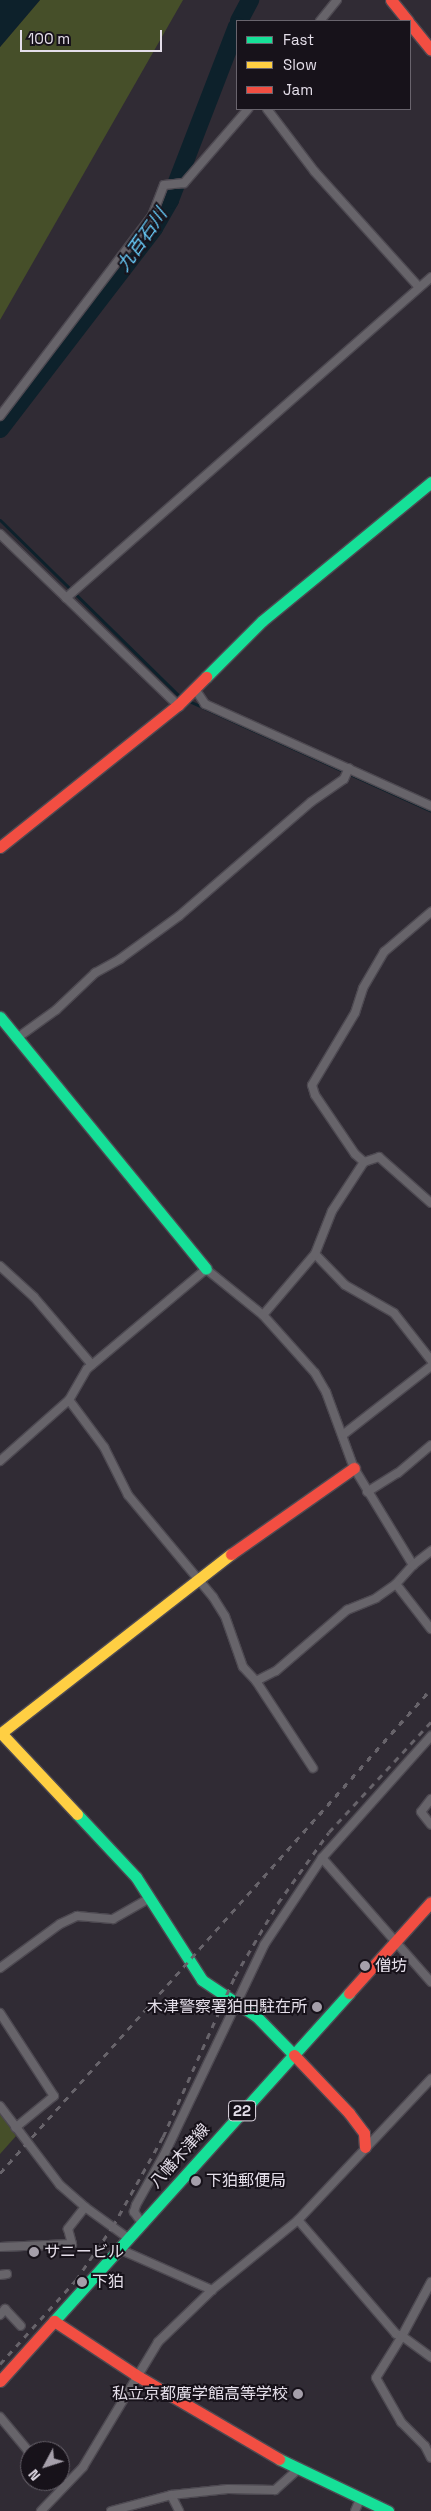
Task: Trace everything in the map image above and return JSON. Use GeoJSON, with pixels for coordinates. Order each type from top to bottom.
{"type":"FeatureCollection","features":[{"type":"Feature","properties":{"kind":"street"},"geometry":{"type":"LineString","coordinates":[[321,20],[337,0]]}},
{"type":"Feature","properties":{"kind":"street"},"geometry":{"type":"LineString","coordinates":[[390,0],[407,20]]}},
{"type":"Feature","properties":{"kind":"street"},"geometry":{"type":"LineString","coordinates":[[411,25],[431,50]]}},
{"type":"Feature","properties":{"kind":"street"},"geometry":{"type":"LineString","coordinates":[[0,416],[152,216],[164,185],[184,183],[247,110]]}},
{"type":"Feature","properties":{"kind":"street"},"geometry":{"type":"LineString","coordinates":[[268,110],[315,172],[419,287]]}},
{"type":"Feature","properties":{"kind":"street"},"geometry":{"type":"LineString","coordinates":[[66,598],[431,276]]}},
{"type":"Feature","properties":{"kind":"street"},"geometry":{"type":"LineString","coordinates":[[0,847],[178,705],[262,621],[431,482]]}},
{"type":"Feature","properties":{"kind":"street"},"geometry":{"type":"LineString","coordinates":[[0,534],[178,705]]}},
{"type":"Feature","properties":{"kind":"street"},"geometry":{"type":"LineString","coordinates":[[194,689],[204,704],[431,806]]}},
{"type":"Feature","properties":{"kind":"street"},"geometry":{"type":"LineString","coordinates":[[17,1038],[56,1010],[95,973],[120,959],[179,916],[311,802],[344,779],[349,768]]}},
{"type":"Feature","properties":{"kind":"street"},"geometry":{"type":"LineString","coordinates":[[364,1162],[345,1139],[312,1085],[355,1013],[364,988],[384,952],[431,912]]}},
{"type":"Feature","properties":{"kind":"street"},"geometry":{"type":"LineString","coordinates":[[0,1017],[206,1269],[263,1315],[315,1373],[344,1434],[354,1468],[366,1492],[412,1565]]}},
{"type":"Feature","properties":{"kind":"street"},"geometry":{"type":"LineString","coordinates":[[263,1315],[315,1254],[332,1211],[364,1162],[379,1157],[431,1203]]}},
{"type":"Feature","properties":{"kind":"street"},"geometry":{"type":"LineString","coordinates":[[315,1254],[346,1285],[398,1316],[431,1360]]}},
{"type":"Feature","properties":{"kind":"street"},"geometry":{"type":"LineString","coordinates":[[0,1266],[34,1297],[92,1365]]}},
{"type":"Feature","properties":{"kind":"street"},"geometry":{"type":"LineString","coordinates":[[0,1461],[69,1400],[92,1365],[206,1269]]}},
{"type":"Feature","properties":{"kind":"street"},"geometry":{"type":"LineString","coordinates":[[344,1434],[431,1367]]}},
{"type":"Feature","properties":{"kind":"street"},"geometry":{"type":"LineString","coordinates":[[69,1400],[104,1447],[128,1495],[198,1582],[213,1597],[225,1616],[237,1653],[313,1768]]}},
{"type":"Feature","properties":{"kind":"street"},"geometry":{"type":"LineString","coordinates":[[366,1492],[398,1473],[431,1445]]}},
{"type":"Feature","properties":{"kind":"street"},"geometry":{"type":"LineString","coordinates":[[354,1468],[254,1536],[198,1582],[0,1732],[136,1877],[202,1980],[236,2000],[256,2016],[349,2113],[364,2133],[365,2147]]}},
{"type":"Feature","properties":{"kind":"street"},"geometry":{"type":"LineString","coordinates":[[256,1681],[276,1671],[347,1610],[371,1601],[396,1584],[412,1565],[431,1551]]}},
{"type":"Feature","properties":{"kind":"street"},"geometry":{"type":"LineString","coordinates":[[396,1584],[431,1629]]}},
{"type":"Feature","properties":{"kind":"street"},"geometry":{"type":"LineString","coordinates":[[142,2223],[134,2212],[136,2205],[185,2112],[236,2000],[269,1937],[322,1858],[431,1736]]}},
{"type":"Feature","properties":{"kind":"street"},"geometry":{"type":"LineString","coordinates":[[431,1799],[421,1812],[431,1824]]}},
{"type":"Feature","properties":{"kind":"street"},"geometry":{"type":"LineString","coordinates":[[322,1858],[431,1982]]}},
{"type":"Feature","properties":{"kind":"street"},"geometry":{"type":"LineString","coordinates":[[0,1968],[60,1924],[77,1916],[113,1919],[150,1898]]}},
{"type":"Feature","properties":{"kind":"street","name":"八幡木津線"},"geometry":{"type":"LineString","coordinates":[[0,2381],[431,1902]]}},
{"type":"Feature","properties":{"kind":"street"},"geometry":{"type":"LineString","coordinates":[[0,2013],[54,2096],[15,2128]]}},
{"type":"Feature","properties":{"kind":"street"},"geometry":{"type":"LineString","coordinates":[[41,2511],[83,2467],[136,2375],[158,2342],[212,2290],[298,2220],[431,2079]]}},
{"type":"Feature","properties":{"kind":"street"},"geometry":{"type":"LineString","coordinates":[[0,2106],[60,2185],[85,2207],[128,2238]]}},
{"type":"Feature","properties":{"kind":"street"},"geometry":{"type":"LineString","coordinates":[[0,2247],[72,2244],[68,2229],[85,2207]]}},
{"type":"Feature","properties":{"kind":"street"},"geometry":{"type":"LineString","coordinates":[[298,2220],[396,2334],[402,2336],[431,2358]]}},
{"type":"Feature","properties":{"kind":"street"},"geometry":{"type":"LineString","coordinates":[[119,2249],[212,2290]]}},
{"type":"Feature","properties":{"kind":"street"},"geometry":{"type":"LineString","coordinates":[[431,2282],[402,2336],[376,2378],[401,2422],[425,2446],[431,2458]]}},
{"type":"Feature","properties":{"kind":"street"},"geometry":{"type":"LineString","coordinates":[[0,2315],[6,2309],[21,2326]]}},
{"type":"Feature","properties":{"kind":"street"},"geometry":{"type":"LineString","coordinates":[[54,2321],[136,2375],[297,2470],[388,2511]]}},
{"type":"Feature","properties":{"kind":"street"},"geometry":{"type":"LineString","coordinates":[[0,2417],[20,2441]]}},
{"type":"Feature","properties":{"kind":"street"},"geometry":{"type":"LineString","coordinates":[[111,2511],[171,2495],[228,2489],[275,2490],[297,2470]]}},
{"type":"Feature","properties":{"kind":"street"},"geometry":{"type":"LineString","coordinates":[[171,2495],[180,2511]]}},
{"type":"Feature","properties":{"kind":"street"},"geometry":{"type":"LineString","coordinates":[[355,2511],[360,2499]]}},
{"type":"Feature","properties":{"kind":"green space"},"geometry":{"type":"Polygon","coordinates":[[[40,0],[183,0],[0,320],[0,47],[40,0]]]}},
{"type":"Feature","properties":{"kind":"green space"},"geometry":{"type":"Polygon","coordinates":[[[0,2112],[16,2136],[0,2154],[0,2112]]]}},
{"type":"Feature","properties":{"kind":"water"},"geometry":{"type":"Polygon","coordinates":[[[0,0],[40,0],[0,47],[0,0]]]}},
{"type":"Feature","properties":{"kind":"waterway","name":"九百石川"},"geometry":{"type":"LineString","coordinates":[[240,20],[250,0]]}},
{"type":"Feature","properties":{"kind":"waterway","name":"九百石川"},"geometry":{"type":"LineString","coordinates":[[0,429],[154,228],[170,200],[236,29]]}},
{"type":"Feature","properties":{"kind":"waterway"},"geometry":{"type":"LineString","coordinates":[[0,520],[180,697],[431,811]]}},
{"type":"Feature","properties":{"kind":"railway"},"geometry":{"type":"LineString","coordinates":[[0,2173],[431,1689]]}},
{"type":"Feature","properties":{"kind":"railway"},"geometry":{"type":"LineString","coordinates":[[0,2364],[76,2280],[113,2226],[163,2137],[235,1976],[278,1903],[329,1832],[431,1722]]}},
{"type":"Feature","properties":{"kind":"traffic: fast"},"geometry":{"type":"LineString","coordinates":[[206,677],[262,621],[431,482]]}},
{"type":"Feature","properties":{"kind":"traffic: fast"},"geometry":{"type":"LineString","coordinates":[[0,1017],[206,1269]]}},
{"type":"Feature","properties":{"kind":"traffic: fast"},"geometry":{"type":"LineString","coordinates":[[77,1814],[136,1877],[202,1980],[256,2016],[294,2055]]}},
{"type":"Feature","properties":{"kind":"traffic: fast"},"geometry":{"type":"LineString","coordinates":[[54,2321],[349,1993]]}},
{"type":"Feature","properties":{"kind":"traffic: fast"},"geometry":{"type":"LineString","coordinates":[[279,2459],[388,2511]]}},
{"type":"Feature","properties":{"kind":"traffic: slow"},"geometry":{"type":"LineString","coordinates":[[77,1814],[1,1733],[231,1554]]}},
{"type":"Feature","properties":{"kind":"traffic: jam"},"geometry":{"type":"LineString","coordinates":[[391,0],[407,20]]}},
{"type":"Feature","properties":{"kind":"traffic: jam"},"geometry":{"type":"LineString","coordinates":[[411,25],[431,50]]}},
{"type":"Feature","properties":{"kind":"traffic: jam"},"geometry":{"type":"LineString","coordinates":[[0,847],[178,705],[206,677]]}},
{"type":"Feature","properties":{"kind":"traffic: jam"},"geometry":{"type":"LineString","coordinates":[[231,1554],[354,1468]]}},
{"type":"Feature","properties":{"kind":"traffic: jam"},"geometry":{"type":"LineString","coordinates":[[349,1993],[431,1902]]}},
{"type":"Feature","properties":{"kind":"traffic: jam"},"geometry":{"type":"LineString","coordinates":[[294,2055],[349,2113],[364,2133],[365,2147]]}},
{"type":"Feature","properties":{"kind":"traffic: jam"},"geometry":{"type":"LineString","coordinates":[[0,2381],[54,2321],[136,2375],[279,2459]]}},
{"type":"Feature","properties":{"kind":"place","name":"僧坊"},"geometry":{"type":"Point","coordinates":[365,1966]}},
{"type":"Feature","properties":{"kind":"place","name":"木津警察署狛田駐在所"},"geometry":{"type":"Point","coordinates":[317,2007]}},
{"type":"Feature","properties":{"kind":"place","name":"下狛郵便局"},"geometry":{"type":"Point","coordinates":[196,2181]}},
{"type":"Feature","properties":{"kind":"place","name":"サニービル"},"geometry":{"type":"Point","coordinates":[34,2252]}},
{"type":"Feature","properties":{"kind":"place","name":"下狛"},"geometry":{"type":"Point","coordinates":[82,2282]}},
{"type":"Feature","properties":{"kind":"place","name":"私立京都廣学館高等学校"},"geometry":{"type":"Point","coordinates":[298,2394]}}]}
